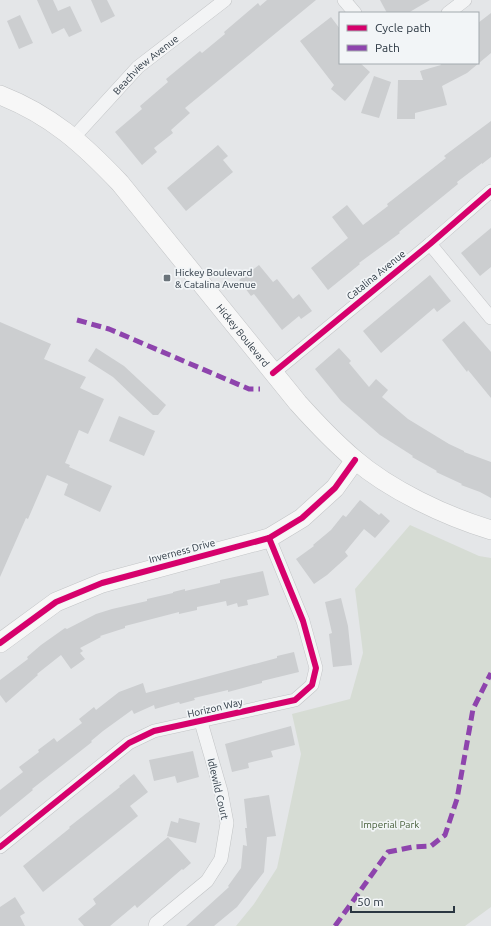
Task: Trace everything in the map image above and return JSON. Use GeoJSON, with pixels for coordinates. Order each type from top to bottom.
{"type":"FeatureCollection","features":[{"type":"Feature","properties":{"kind":"main road","name":"Hickey Boulevard"},"geometry":{"type":"LineString","coordinates":[[0,95],[20,103],[47,118],[74,137],[98,160],[120,183],[298,403],[326,434],[355,460],[385,481],[416,499],[448,514],[491,530]]}},
{"type":"Feature","properties":{"kind":"main road","name":"Inverness Drive"},"geometry":{"type":"LineString","coordinates":[[0,643],[56,602],[102,583],[270,538],[302,518],[335,488],[355,460]]}},
{"type":"Feature","properties":{"kind":"street","name":"Beachview Avenue"},"geometry":{"type":"LineString","coordinates":[[74,137],[138,67],[225,0]]}},
{"type":"Feature","properties":{"kind":"street"},"geometry":{"type":"LineString","coordinates":[[344,0],[354,12]]}},
{"type":"Feature","properties":{"kind":"street"},"geometry":{"type":"LineString","coordinates":[[449,12],[465,0]]}},
{"type":"Feature","properties":{"kind":"street","name":"Catalina Avenue"},"geometry":{"type":"LineString","coordinates":[[273,372],[430,244],[491,191]]}},
{"type":"Feature","properties":{"kind":"street"},"geometry":{"type":"LineString","coordinates":[[430,244],[491,318]]}},
{"type":"Feature","properties":{"kind":"street","name":"Horizon Way"},"geometry":{"type":"LineString","coordinates":[[0,847],[129,743],[154,731],[201,722],[295,700],[312,685],[316,668],[307,634],[270,538]]}},
{"type":"Feature","properties":{"kind":"street","name":"Idlewild Court"},"geometry":{"type":"LineString","coordinates":[[155,926],[156,923],[207,880],[221,859],[227,823],[221,791],[201,722]]}},
{"type":"Feature","properties":{"kind":"green space","name":"Imperial Park"},"geometry":{"type":"Polygon","coordinates":[[[410,525],[479,556],[491,558],[491,907],[465,926],[236,926],[254,904],[277,868],[301,754],[292,714],[350,699],[363,653],[355,589],[410,525]]]}},
{"type":"Feature","properties":{"kind":"building"},"geometry":{"type":"Polygon","coordinates":[[[37,0],[53,0],[58,11],[70,6],[82,31],[69,37],[64,28],[52,34],[37,0]]]}},
{"type":"Feature","properties":{"kind":"building"},"geometry":{"type":"Polygon","coordinates":[[[91,0],[107,0],[115,16],[101,23],[91,0]]]}},
{"type":"Feature","properties":{"kind":"building"},"geometry":{"type":"Polygon","coordinates":[[[267,0],[316,0],[185,108],[190,113],[171,130],[173,133],[154,148],[157,152],[142,165],[115,132],[142,109],[140,106],[168,82],[166,79],[200,51],[202,53],[225,34],[224,32],[258,3],[260,6],[267,0]]]}},
{"type":"Feature","properties":{"kind":"building"},"geometry":{"type":"Polygon","coordinates":[[[380,0],[430,0],[410,12],[386,12],[380,0]]]}},
{"type":"Feature","properties":{"kind":"building"},"geometry":{"type":"Polygon","coordinates":[[[491,13],[491,53],[479,63],[479,22],[491,13]]]}},
{"type":"Feature","properties":{"kind":"building"},"geometry":{"type":"Polygon","coordinates":[[[20,15],[33,43],[19,49],[7,21],[20,15]]]}},
{"type":"Feature","properties":{"kind":"building"},"geometry":{"type":"Polygon","coordinates":[[[331,17],[339,28],[339,64],[361,64],[370,72],[345,101],[331,89],[334,85],[300,41],[331,17]]]}},
{"type":"Feature","properties":{"kind":"building"},"geometry":{"type":"Polygon","coordinates":[[[478,64],[467,73],[442,86],[447,105],[415,113],[415,119],[397,119],[398,80],[423,80],[420,71],[441,65],[478,64]]]}},
{"type":"Feature","properties":{"kind":"building"},"geometry":{"type":"Polygon","coordinates":[[[374,76],[391,82],[379,118],[361,113],[374,76]]]}},
{"type":"Feature","properties":{"kind":"building"},"geometry":{"type":"Polygon","coordinates":[[[491,121],[491,157],[457,182],[458,184],[399,232],[400,233],[359,263],[360,264],[328,290],[311,268],[348,238],[332,217],[347,205],[363,225],[388,206],[387,204],[446,158],[444,156],[491,121]]]}},
{"type":"Feature","properties":{"kind":"building"},"geometry":{"type":"Polygon","coordinates":[[[218,145],[228,156],[223,160],[233,172],[186,211],[167,188],[218,145]]]}},
{"type":"Feature","properties":{"kind":"building"},"geometry":{"type":"Polygon","coordinates":[[[491,228],[491,267],[480,276],[461,253],[491,228]]]}},
{"type":"Feature","properties":{"kind":"building"},"geometry":{"type":"Polygon","coordinates":[[[259,265],[273,282],[277,279],[293,299],[299,294],[312,311],[301,319],[299,316],[282,330],[254,294],[251,296],[239,280],[259,265]]]}},
{"type":"Feature","properties":{"kind":"building"},"geometry":{"type":"Polygon","coordinates":[[[430,275],[451,301],[437,312],[434,308],[381,353],[363,331],[430,275]]]}},
{"type":"Feature","properties":{"kind":"building"},"geometry":{"type":"Polygon","coordinates":[[[464,321],[491,352],[491,398],[468,370],[467,372],[442,340],[464,321]]]}},
{"type":"Feature","properties":{"kind":"building"},"geometry":{"type":"Polygon","coordinates":[[[0,322],[51,344],[44,359],[86,377],[80,388],[104,399],[88,434],[79,430],[65,463],[70,465],[69,467],[112,486],[100,512],[64,495],[68,484],[47,475],[0,577],[0,322]]]}},
{"type":"Feature","properties":{"kind":"building"},"geometry":{"type":"Polygon","coordinates":[[[96,348],[124,366],[166,405],[158,415],[153,415],[113,377],[88,361],[96,348]]]}},
{"type":"Feature","properties":{"kind":"building"},"geometry":{"type":"Polygon","coordinates":[[[339,348],[351,361],[349,363],[369,387],[376,379],[388,390],[382,397],[408,419],[464,452],[491,462],[491,498],[461,485],[462,484],[436,472],[437,471],[412,457],[413,456],[380,435],[341,401],[315,369],[339,348]]]}},
{"type":"Feature","properties":{"kind":"building"},"geometry":{"type":"Polygon","coordinates":[[[119,416],[155,431],[144,456],[109,441],[119,416]]]}},
{"type":"Feature","properties":{"kind":"building"},"geometry":{"type":"Polygon","coordinates":[[[360,500],[379,515],[381,513],[390,521],[375,538],[364,529],[345,552],[348,556],[327,575],[314,584],[296,559],[314,546],[313,545],[331,530],[343,515],[346,517],[360,500]]]}},
{"type":"Feature","properties":{"kind":"building"},"geometry":{"type":"Polygon","coordinates":[[[263,571],[269,595],[247,600],[248,605],[238,607],[237,603],[227,606],[226,601],[197,607],[197,610],[179,614],[179,612],[125,626],[125,628],[100,636],[101,637],[80,648],[83,651],[80,653],[85,659],[71,669],[61,655],[37,674],[38,675],[6,703],[0,695],[0,680],[28,659],[27,657],[41,645],[65,628],[67,629],[96,614],[112,609],[147,601],[147,599],[185,589],[185,591],[220,583],[220,580],[263,571]]]}},
{"type":"Feature","properties":{"kind":"building"},"geometry":{"type":"Polygon","coordinates":[[[341,598],[348,626],[352,665],[333,667],[329,634],[332,633],[325,602],[341,598]]]}},
{"type":"Feature","properties":{"kind":"building"},"geometry":{"type":"Polygon","coordinates":[[[294,652],[299,672],[262,681],[262,683],[228,692],[228,690],[194,698],[195,700],[180,704],[179,702],[155,709],[154,705],[134,714],[132,710],[103,731],[91,741],[92,742],[32,789],[33,790],[0,817],[0,790],[23,772],[19,767],[39,752],[38,750],[54,738],[57,742],[82,723],[79,719],[94,707],[96,710],[119,692],[143,683],[146,693],[277,658],[277,656],[294,652]]]}},
{"type":"Feature","properties":{"kind":"building"},"geometry":{"type":"Polygon","coordinates":[[[291,726],[295,745],[271,751],[273,757],[248,763],[249,768],[232,772],[225,744],[291,726]]]}},
{"type":"Feature","properties":{"kind":"building"},"geometry":{"type":"Polygon","coordinates":[[[193,751],[199,777],[177,783],[175,776],[154,781],[149,760],[193,751]]]}},
{"type":"Feature","properties":{"kind":"building"},"geometry":{"type":"Polygon","coordinates":[[[134,774],[148,792],[130,806],[138,816],[43,892],[23,866],[134,774]]]}},
{"type":"Feature","properties":{"kind":"building"},"geometry":{"type":"Polygon","coordinates":[[[269,795],[276,836],[267,837],[264,872],[237,907],[214,926],[186,926],[229,887],[228,886],[241,868],[243,845],[247,846],[244,799],[269,795]]]}},
{"type":"Feature","properties":{"kind":"building"},"geometry":{"type":"Polygon","coordinates":[[[179,818],[200,823],[196,843],[167,836],[171,821],[178,823],[179,818]]]}},
{"type":"Feature","properties":{"kind":"building"},"geometry":{"type":"Polygon","coordinates":[[[168,837],[191,863],[137,908],[135,905],[110,926],[84,926],[78,919],[96,904],[93,899],[168,837]]]}},
{"type":"Feature","properties":{"kind":"building"},"geometry":{"type":"Polygon","coordinates":[[[15,897],[25,913],[20,916],[25,926],[0,926],[0,907],[15,897]]]}},
{"type":"Feature","properties":{"kind":"marked path"},"geometry":{"type":"LineString","coordinates":[[77,320],[109,329],[249,389],[260,389]]}},
{"type":"Feature","properties":{"kind":"marked path"},"geometry":{"type":"LineString","coordinates":[[335,926],[388,852],[413,847],[431,846],[445,835],[457,799],[473,709],[491,673]]}},
{"type":"Feature","properties":{"kind":"cycle path"},"geometry":{"type":"LineString","coordinates":[[273,373],[430,244],[491,191]]}},
{"type":"Feature","properties":{"kind":"cycle path"},"geometry":{"type":"LineString","coordinates":[[0,643],[56,602],[102,583],[269,538],[302,518],[335,488],[355,460]]}},
{"type":"Feature","properties":{"kind":"cycle path"},"geometry":{"type":"LineString","coordinates":[[0,847],[129,743],[154,731],[295,700],[312,685],[316,668],[303,621],[269,538]]}},
{"type":"Feature","properties":{"kind":"place","name":"Hickey Boulevard & Catalina Avenue"},"geometry":{"type":"Point","coordinates":[167,278]}}]}
